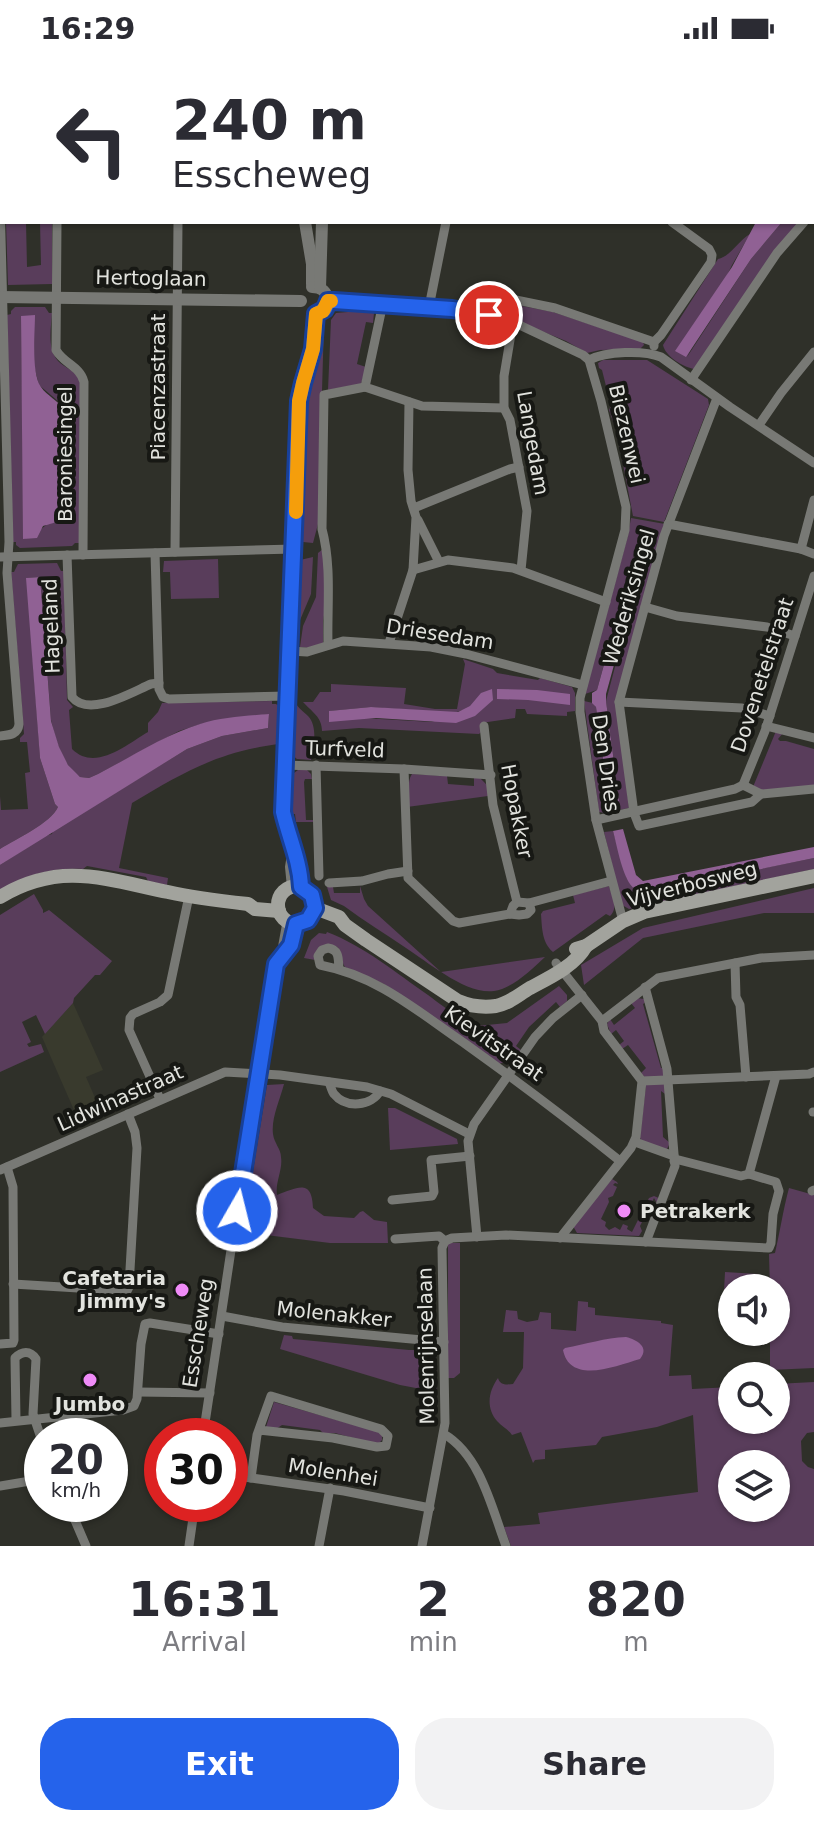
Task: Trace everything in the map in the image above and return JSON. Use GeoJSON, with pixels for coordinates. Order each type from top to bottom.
{"type":"FeatureCollection","features":[{"type":"Feature","properties":{"kind":"main road"},"geometry":{"type":"LineString","coordinates":[[0,897],[30,882],[66,875],[87,876],[248,904],[255,909],[285,914],[304,922],[313,913],[312,895],[297,887],[283,892],[285,914]]}},
{"type":"Feature","properties":{"kind":"main road","name":"Vijverbosweg"},"geometry":{"type":"LineString","coordinates":[[313,913],[339,917],[345,925],[397,962],[458,1001],[475,1006],[495,1006],[539,985],[559,966],[582,953],[586,946],[623,921],[644,912],[814,876]]}},
{"type":"Feature","properties":{"kind":"street"},"geometry":{"type":"LineString","coordinates":[[0,224],[4,557],[19,724],[19,729],[5,735]]}},
{"type":"Feature","properties":{"kind":"street","name":"Baroniesingel"},"geometry":{"type":"LineString","coordinates":[[57,224],[56,350],[64,361],[81,373],[84,382],[83,555]]}},
{"type":"Feature","properties":{"kind":"street","name":"Piacenzastraat"},"geometry":{"type":"LineString","coordinates":[[175,552],[178,224]]}},
{"type":"Feature","properties":{"kind":"street"},"geometry":{"type":"LineString","coordinates":[[305,224],[316,288]]}},
{"type":"Feature","properties":{"kind":"street"},"geometry":{"type":"LineString","coordinates":[[316,288],[322,224]]}},
{"type":"Feature","properties":{"kind":"street"},"geometry":{"type":"LineString","coordinates":[[429,307],[446,224]]}},
{"type":"Feature","properties":{"kind":"street"},"geometry":{"type":"LineString","coordinates":[[652,354],[654,342],[711,262],[709,249],[675,224]]}},
{"type":"Feature","properties":{"kind":"street"},"geometry":{"type":"LineString","coordinates":[[687,232],[692,224]]}},
{"type":"Feature","properties":{"kind":"street"},"geometry":{"type":"LineString","coordinates":[[691,380],[777,253],[802,224]]}},
{"type":"Feature","properties":{"kind":"street"},"geometry":{"type":"LineString","coordinates":[[316,288],[324,291],[328,301],[325,309],[316,314],[306,310],[301,301],[306,290],[316,288]]}},
{"type":"Feature","properties":{"kind":"street","name":"Hertoglaan"},"geometry":{"type":"LineString","coordinates":[[1,297],[301,301]]}},
{"type":"Feature","properties":{"kind":"street"},"geometry":{"type":"LineString","coordinates":[[489,315],[492,301],[502,297],[555,308],[654,342]]}},
{"type":"Feature","properties":{"kind":"street"},"geometry":{"type":"LineString","coordinates":[[328,301],[383,303],[489,315],[513,322],[577,351],[589,360],[605,354],[652,354],[661,357],[814,463]]}},
{"type":"Feature","properties":{"kind":"street"},"geometry":{"type":"LineString","coordinates":[[365,387],[383,303]]}},
{"type":"Feature","properties":{"kind":"street"},"geometry":{"type":"LineString","coordinates":[[297,887],[291,867],[294,852],[283,812],[284,765],[299,401],[313,349],[316,314]]}},
{"type":"Feature","properties":{"kind":"street","name":"Langedam"},"geometry":{"type":"LineString","coordinates":[[513,322],[504,376],[504,408],[510,420],[527,511],[521,570]]}},
{"type":"Feature","properties":{"kind":"street"},"geometry":{"type":"LineString","coordinates":[[759,425],[814,352]]}},
{"type":"Feature","properties":{"kind":"street","name":"Biezenwei"},"geometry":{"type":"LineString","coordinates":[[589,360],[616,463],[626,517]]}},
{"type":"Feature","properties":{"kind":"street"},"geometry":{"type":"LineString","coordinates":[[328,645],[329,587],[322,529],[324,395],[365,387],[422,406],[504,408]]}},
{"type":"Feature","properties":{"kind":"street","name":"Wederiksingel"},"geometry":{"type":"LineString","coordinates":[[634,813],[619,702],[668,524],[717,398]]}},
{"type":"Feature","properties":{"kind":"street"},"geometry":{"type":"LineString","coordinates":[[389,643],[413,570],[415,512],[408,470],[409,402]]}},
{"type":"Feature","properties":{"kind":"street"},"geometry":{"type":"LineString","coordinates":[[415,512],[519,467]]}},
{"type":"Feature","properties":{"kind":"street"},"geometry":{"type":"LineString","coordinates":[[801,549],[814,500]]}},
{"type":"Feature","properties":{"kind":"street"},"geometry":{"type":"LineString","coordinates":[[415,512],[439,562]]}},
{"type":"Feature","properties":{"kind":"street","name":"Den Dries"},"geometry":{"type":"LineString","coordinates":[[623,921],[596,820],[580,698],[626,517]]}},
{"type":"Feature","properties":{"kind":"street"},"geometry":{"type":"LineString","coordinates":[[668,524],[814,554]]}},
{"type":"Feature","properties":{"kind":"street"},"geometry":{"type":"LineString","coordinates":[[4,557],[294,549]]}},
{"type":"Feature","properties":{"kind":"street"},"geometry":{"type":"LineString","coordinates":[[155,553],[161,694],[169,699],[287,696]]}},
{"type":"Feature","properties":{"kind":"street","name":"Hageland"},"geometry":{"type":"LineString","coordinates":[[67,555],[72,697],[84,704],[108,703],[159,683]]}},
{"type":"Feature","properties":{"kind":"street"},"geometry":{"type":"LineString","coordinates":[[413,570],[448,560],[521,570],[606,602]]}},
{"type":"Feature","properties":{"kind":"street","name":"Dovenetelstraat"},"geometry":{"type":"LineString","coordinates":[[743,785],[768,721],[814,576]]}},
{"type":"Feature","properties":{"kind":"street"},"geometry":{"type":"LineString","coordinates":[[645,607],[677,616],[767,627],[795,636]]}},
{"type":"Feature","properties":{"kind":"street","name":"Driesedam"},"geometry":{"type":"LineString","coordinates":[[290,651],[307,652],[343,641],[431,647],[583,685]]}},
{"type":"Feature","properties":{"kind":"street"},"geometry":{"type":"LineString","coordinates":[[619,702],[742,708],[814,738]]}},
{"type":"Feature","properties":{"kind":"street","name":"Hopakker"},"geometry":{"type":"LineString","coordinates":[[484,726],[494,809],[517,902]]}},
{"type":"Feature","properties":{"kind":"street","name":"Turfveld"},"geometry":{"type":"LineString","coordinates":[[284,765],[491,775]]}},
{"type":"Feature","properties":{"kind":"street"},"geometry":{"type":"LineString","coordinates":[[316,765],[319,876]]}},
{"type":"Feature","properties":{"kind":"street","name":"Turfveld"},"geometry":{"type":"LineString","coordinates":[[404,769],[408,871]]}},
{"type":"Feature","properties":{"kind":"street"},"geometry":{"type":"LineString","coordinates":[[596,820],[743,785],[761,794],[814,789]]}},
{"type":"Feature","properties":{"kind":"street"},"geometry":{"type":"LineString","coordinates":[[634,813],[639,826],[646,825],[752,802],[761,794]]}},
{"type":"Feature","properties":{"kind":"street"},"geometry":{"type":"LineString","coordinates":[[329,883],[362,881],[408,871],[408,878],[453,921],[459,923],[527,914],[531,910],[529,903]]}},
{"type":"Feature","properties":{"kind":"street"},"geometry":{"type":"LineString","coordinates":[[510,914],[517,902],[529,903],[611,881]]}},
{"type":"Feature","properties":{"kind":"street"},"geometry":{"type":"LineString","coordinates":[[160,1099],[128,1024],[133,1014],[168,995],[189,896]]}},
{"type":"Feature","properties":{"kind":"street","name":"Esscheweg"},"geometry":{"type":"LineString","coordinates":[[206,1418],[276,964],[284,954],[285,914]]}},
{"type":"Feature","properties":{"kind":"street"},"geometry":{"type":"LineString","coordinates":[[602,1021],[658,978],[761,958],[814,955]]}},
{"type":"Feature","properties":{"kind":"street"},"geometry":{"type":"LineString","coordinates":[[735,963],[746,1077]]}},
{"type":"Feature","properties":{"kind":"street"},"geometry":{"type":"LineString","coordinates":[[559,966],[602,1021],[604,1031],[642,1081],[635,1142],[560,1238]]}},
{"type":"Feature","properties":{"kind":"street","name":"Kievitstraat"},"geometry":{"type":"LineString","coordinates":[[339,969],[392,993],[508,1075],[620,1161]]}},
{"type":"Feature","properties":{"kind":"street"},"geometry":{"type":"LineString","coordinates":[[645,987],[669,1080],[675,1166],[646,1242]]}},
{"type":"Feature","properties":{"kind":"street"},"geometry":{"type":"LineString","coordinates":[[477,1237],[469,1134],[541,1030],[582,995]]}},
{"type":"Feature","properties":{"kind":"street","name":"Lidwinastraat"},"geometry":{"type":"LineString","coordinates":[[4,1169],[225,1072],[258,1073],[380,1091],[469,1134]]}},
{"type":"Feature","properties":{"kind":"street"},"geometry":{"type":"LineString","coordinates":[[642,1081],[813,1073]]}},
{"type":"Feature","properties":{"kind":"street"},"geometry":{"type":"LineString","coordinates":[[635,1142],[679,1160],[741,1176],[749,1174],[776,1076]]}},
{"type":"Feature","properties":{"kind":"street"},"geometry":{"type":"LineString","coordinates":[[329,1082],[333,1094],[353,1103],[376,1099],[380,1091]]}},
{"type":"Feature","properties":{"kind":"street"},"geometry":{"type":"LineString","coordinates":[[0,1276],[13,1280],[127,1291],[137,1148],[128,1114]]}},
{"type":"Feature","properties":{"kind":"street"},"geometry":{"type":"LineString","coordinates":[[392,1200],[432,1196],[431,1160],[470,1156]]}},
{"type":"Feature","properties":{"kind":"street"},"geometry":{"type":"LineString","coordinates":[[0,1344],[13,1343],[13,1187],[4,1169]]}},
{"type":"Feature","properties":{"kind":"street","name":"Molenrijnselaan"},"geometry":{"type":"LineString","coordinates":[[422,1546],[444,1434],[442,1248],[445,1241],[506,1235],[769,1248],[778,1184],[749,1174]]}},
{"type":"Feature","properties":{"kind":"street","name":"Molenrijnselaan"},"geometry":{"type":"LineString","coordinates":[[395,1239],[439,1236],[445,1241]]}},
{"type":"Feature","properties":{"kind":"street","name":"Molenakker"},"geometry":{"type":"LineString","coordinates":[[222,1316],[282,1327],[444,1342]]}},
{"type":"Feature","properties":{"kind":"street"},"geometry":{"type":"LineString","coordinates":[[16,1420],[15,1358],[20,1353],[33,1354],[36,1359],[34,1418],[129,1409],[134,1406],[138,1392],[145,1324],[219,1334]]}},
{"type":"Feature","properties":{"kind":"street"},"geometry":{"type":"LineString","coordinates":[[138,1392],[210,1393]]}},
{"type":"Feature","properties":{"kind":"street"},"geometry":{"type":"LineString","coordinates":[[251,1478],[259,1430],[271,1396],[381,1429],[388,1436],[386,1446],[377,1447],[333,1438],[259,1430]]}},
{"type":"Feature","properties":{"kind":"street"},"geometry":{"type":"LineString","coordinates":[[0,1423],[24,1419]]}},
{"type":"Feature","properties":{"kind":"street"},"geometry":{"type":"LineString","coordinates":[[444,1434],[463,1450],[476,1470],[506,1546]]}},
{"type":"Feature","properties":{"kind":"street","name":"Molenhei"},"geometry":{"type":"LineString","coordinates":[[248,1478],[330,1488],[430,1508]]}},
{"type":"Feature","properties":{"kind":"street"},"geometry":{"type":"LineString","coordinates":[[0,1486],[24,1482]]}},
{"type":"Feature","properties":{"kind":"street"},"geometry":{"type":"LineString","coordinates":[[319,1546],[330,1488]]}},
{"type":"Feature","properties":{"kind":"street"},"geometry":{"type":"LineString","coordinates":[[76,1522],[86,1546]]}},
{"type":"Feature","properties":{"kind":"street"},"geometry":{"type":"LineString","coordinates":[[189,1546],[192,1522]]}},
{"type":"Feature","properties":{"kind":"shaded area"},"geometry":{"type":"Polygon","coordinates":[[[6,224],[26,224],[27,267],[41,265],[40,224],[52,224],[52,284],[8,285],[6,224]]]}},
{"type":"Feature","properties":{"kind":"shaded area"},"geometry":{"type":"Polygon","coordinates":[[[755,224],[780,224],[751,259],[686,357],[675,351],[732,267],[755,224]]]}},
{"type":"Feature","properties":{"kind":"shaded area"},"geometry":{"type":"Polygon","coordinates":[[[780,224],[799,224],[694,369],[675,360],[663,345],[718,259],[750,234],[687,357],[751,259],[780,224]]]}},
{"type":"Feature","properties":{"kind":"shaded area"},"geometry":{"type":"Polygon","coordinates":[[[502,302],[553,312],[643,342],[644,345],[640,349],[587,353],[566,341],[497,313],[496,306],[502,302]]]}},
{"type":"Feature","properties":{"kind":"shaded area"},"geometry":{"type":"Polygon","coordinates":[[[15,307],[45,307],[52,313],[52,351],[58,361],[80,379],[79,543],[72,546],[20,548],[13,542],[7,315],[15,307]],[[21,316],[24,539],[39,531],[65,509],[64,410],[39,385],[21,316]]]}},
{"type":"Feature","properties":{"kind":"shaded area"},"geometry":{"type":"Polygon","coordinates":[[[372,310],[373,323],[366,322],[357,364],[366,367],[361,384],[328,390],[331,320],[336,313],[372,310]]]}},
{"type":"Feature","properties":{"kind":"shaded area"},"geometry":{"type":"Polygon","coordinates":[[[35,315],[38,381],[64,410],[66,509],[58,521],[43,526],[37,538],[23,539],[21,316],[35,315]]]}},
{"type":"Feature","properties":{"kind":"shaded area"},"geometry":{"type":"Polygon","coordinates":[[[321,323],[324,324],[318,524],[313,543],[303,542],[305,402],[318,355],[321,323]]]}},
{"type":"Feature","properties":{"kind":"shaded area"},"geometry":{"type":"Polygon","coordinates":[[[603,360],[647,360],[708,399],[709,405],[664,522],[633,516],[617,433],[609,410],[611,406],[598,363],[603,360]]]}},
{"type":"Feature","properties":{"kind":"shaded area"},"geometry":{"type":"Polygon","coordinates":[[[631,518],[665,524],[617,697],[629,808],[605,813],[599,812],[584,701],[596,707],[609,802],[619,800],[606,701],[650,534],[640,532],[597,690],[585,694],[631,518]]]}},
{"type":"Feature","properties":{"kind":"shaded area"},"geometry":{"type":"Polygon","coordinates":[[[641,531],[650,534],[606,694],[619,801],[609,803],[592,693],[597,690],[641,531]]]}},
{"type":"Feature","properties":{"kind":"shaded area"},"geometry":{"type":"Polygon","coordinates":[[[323,549],[327,597],[323,643],[300,647],[303,626],[316,597],[318,553],[323,549]]]}},
{"type":"Feature","properties":{"kind":"shaded area"},"geometry":{"type":"Polygon","coordinates":[[[313,557],[311,594],[295,632],[300,560],[313,557]]]}},
{"type":"Feature","properties":{"kind":"shaded area"},"geometry":{"type":"Polygon","coordinates":[[[218,559],[219,598],[171,599],[170,572],[163,572],[164,561],[218,559]]]}},
{"type":"Feature","properties":{"kind":"shaded area"},"geometry":{"type":"Polygon","coordinates":[[[57,563],[64,571],[67,700],[73,707],[69,710],[72,749],[81,755],[90,758],[110,754],[148,732],[148,723],[162,703],[272,701],[280,707],[278,744],[218,758],[132,803],[119,868],[168,878],[167,885],[148,881],[146,877],[87,866],[40,873],[0,890],[0,865],[187,749],[222,736],[268,728],[269,714],[201,724],[179,731],[89,778],[80,777],[64,759],[53,728],[40,577],[27,578],[40,758],[58,807],[41,825],[0,849],[0,796],[1,810],[28,809],[25,773],[30,772],[27,742],[20,742],[24,734],[11,572],[18,564],[57,563]]]}},
{"type":"Feature","properties":{"kind":"shaded area"},"geometry":{"type":"Polygon","coordinates":[[[40,577],[51,721],[68,765],[80,777],[89,778],[174,734],[208,722],[269,714],[268,728],[222,736],[187,749],[0,865],[0,849],[41,825],[58,807],[40,758],[26,578],[40,577]]]}},
{"type":"Feature","properties":{"kind":"shaded area"},"geometry":{"type":"Polygon","coordinates":[[[463,659],[497,673],[540,678],[572,687],[575,711],[567,712],[567,716],[527,714],[525,709],[516,709],[515,718],[481,723],[482,731],[479,734],[359,728],[322,731],[318,718],[303,702],[313,702],[320,692],[331,692],[331,684],[406,688],[404,704],[457,709],[465,664],[463,659]],[[493,700],[454,713],[371,707],[330,711],[362,718],[432,722],[493,700]]]}},
{"type":"Feature","properties":{"kind":"shaded area"},"geometry":{"type":"Polygon","coordinates":[[[492,689],[493,700],[475,716],[456,723],[376,718],[329,722],[329,711],[371,707],[458,712],[470,706],[481,693],[492,689]]]}},
{"type":"Feature","properties":{"kind":"shaded area"},"geometry":{"type":"Polygon","coordinates":[[[497,689],[570,694],[570,705],[497,699],[497,689]]]}},
{"type":"Feature","properties":{"kind":"shaded area"},"geometry":{"type":"Polygon","coordinates":[[[292,702],[313,725],[311,760],[297,759],[291,754],[292,702]]]}},
{"type":"Feature","properties":{"kind":"shaded area"},"geometry":{"type":"Polygon","coordinates":[[[776,731],[783,733],[778,739],[780,741],[814,749],[814,786],[766,791],[753,787],[776,731]]]}},
{"type":"Feature","properties":{"kind":"shaded area"},"geometry":{"type":"Polygon","coordinates":[[[298,770],[307,770],[311,774],[312,779],[305,779],[304,782],[306,820],[313,822],[296,822],[288,801],[290,776],[298,770]]]}},
{"type":"Feature","properties":{"kind":"shaded area"},"geometry":{"type":"Polygon","coordinates":[[[412,774],[447,776],[448,784],[474,786],[474,777],[480,778],[489,787],[488,796],[407,807],[412,774]]]}},
{"type":"Feature","properties":{"kind":"shaded area"},"geometry":{"type":"Polygon","coordinates":[[[623,829],[636,875],[643,881],[814,847],[814,858],[655,891],[642,891],[631,885],[621,863],[613,831],[623,829]]]}},
{"type":"Feature","properties":{"kind":"shaded area"},"geometry":{"type":"Polygon","coordinates":[[[613,831],[627,879],[647,892],[814,858],[814,869],[629,909],[622,905],[604,832],[613,831]]]}},
{"type":"Feature","properties":{"kind":"shaded area"},"geometry":{"type":"Polygon","coordinates":[[[360,886],[368,906],[441,972],[331,900],[327,887],[333,887],[334,893],[360,893],[360,886]]]}},
{"type":"Feature","properties":{"kind":"shaded area"},"geometry":{"type":"Polygon","coordinates":[[[609,886],[613,913],[610,916],[606,914],[553,952],[543,935],[543,911],[575,903],[573,895],[609,886]]]}},
{"type":"Feature","properties":{"kind":"shaded area"},"geometry":{"type":"Polygon","coordinates":[[[814,888],[814,913],[764,913],[643,938],[584,985],[581,965],[643,928],[814,888]]]}},
{"type":"Feature","properties":{"kind":"shaded area"},"geometry":{"type":"Polygon","coordinates":[[[34,894],[43,913],[49,910],[112,961],[100,975],[95,975],[45,1034],[36,1015],[22,1022],[31,1042],[27,1044],[29,1047],[41,1044],[44,1052],[0,1072],[0,915],[34,894]]]}},
{"type":"Feature","properties":{"kind":"shaded area"},"geometry":{"type":"Polygon","coordinates":[[[327,932],[367,952],[451,1012],[477,1026],[507,1023],[559,986],[567,995],[567,1001],[560,1007],[556,1002],[529,1027],[516,1046],[521,1050],[513,1063],[499,1065],[384,984],[345,967],[336,946],[315,960],[304,958],[311,940],[319,933],[327,932]]]}},
{"type":"Feature","properties":{"kind":"shaded area"},"geometry":{"type":"Polygon","coordinates":[[[545,957],[515,982],[494,991],[472,988],[441,972],[545,957]]]}},
{"type":"Feature","properties":{"kind":"shaded area"},"geometry":{"type":"Polygon","coordinates":[[[637,998],[646,1002],[643,1004],[661,1068],[665,1067],[665,1076],[646,1078],[641,1073],[646,1068],[628,1045],[622,1049],[619,1045],[624,1041],[616,1030],[611,1034],[607,1024],[610,1019],[614,1025],[635,1008],[631,1003],[637,998]]]}},
{"type":"Feature","properties":{"kind":"shaded area"},"geometry":{"type":"Polygon","coordinates":[[[73,1003],[103,1070],[86,1077],[103,1116],[81,1126],[42,1037],[73,1003]]]}},
{"type":"Feature","properties":{"kind":"shaded area"},"geometry":{"type":"Polygon","coordinates":[[[663,1082],[668,1096],[661,1091],[663,1137],[670,1143],[666,1151],[641,1141],[640,1137],[646,1085],[663,1082]]]}},
{"type":"Feature","properties":{"kind":"shaded area"},"geometry":{"type":"Polygon","coordinates":[[[284,1084],[273,1128],[281,1162],[277,1195],[297,1188],[306,1189],[310,1192],[313,1208],[324,1216],[354,1218],[363,1211],[374,1220],[387,1222],[388,1243],[330,1243],[249,1233],[249,1196],[267,1085],[284,1084]]]}},
{"type":"Feature","properties":{"kind":"shaded area"},"geometry":{"type":"Polygon","coordinates":[[[388,1108],[395,1108],[457,1139],[458,1144],[390,1150],[388,1108]]]}},
{"type":"Feature","properties":{"kind":"shaded area"},"geometry":{"type":"Polygon","coordinates":[[[612,1179],[618,1184],[613,1185],[617,1187],[613,1196],[608,1198],[601,1219],[609,1230],[615,1227],[620,1230],[623,1224],[632,1232],[649,1198],[654,1196],[661,1199],[658,1205],[654,1198],[640,1226],[642,1231],[639,1236],[577,1233],[573,1226],[612,1179]]]}},
{"type":"Feature","properties":{"kind":"shaded area"},"geometry":{"type":"Polygon","coordinates":[[[789,1188],[814,1195],[814,1368],[790,1369],[790,1362],[770,1362],[770,1346],[790,1346],[790,1274],[770,1274],[769,1254],[775,1253],[789,1188]]]}},
{"type":"Feature","properties":{"kind":"shaded area"},"geometry":{"type":"Polygon","coordinates":[[[448,1243],[460,1243],[460,1373],[454,1378],[448,1378],[448,1243]]]}},
{"type":"Feature","properties":{"kind":"shaded area"},"geometry":{"type":"Polygon","coordinates":[[[578,1301],[588,1302],[588,1307],[595,1308],[595,1315],[661,1321],[673,1325],[669,1376],[691,1375],[692,1389],[718,1388],[718,1434],[790,1434],[790,1383],[814,1382],[814,1432],[807,1433],[801,1441],[802,1461],[814,1469],[814,1546],[511,1546],[504,1527],[540,1524],[538,1513],[698,1492],[693,1415],[657,1427],[602,1437],[596,1445],[545,1450],[545,1459],[533,1463],[521,1432],[512,1435],[493,1416],[490,1394],[498,1378],[504,1384],[513,1384],[523,1368],[524,1332],[503,1332],[506,1310],[517,1311],[518,1319],[527,1322],[538,1320],[540,1312],[551,1313],[551,1329],[576,1331],[578,1301]]]}},
{"type":"Feature","properties":{"kind":"shaded area"},"geometry":{"type":"Polygon","coordinates":[[[284,1335],[293,1339],[409,1350],[419,1350],[419,1346],[432,1347],[432,1356],[436,1356],[437,1392],[400,1385],[280,1349],[284,1335]]]}},
{"type":"Feature","properties":{"kind":"shaded area"},"geometry":{"type":"Polygon","coordinates":[[[626,1337],[641,1345],[643,1355],[640,1359],[607,1368],[584,1370],[575,1367],[567,1361],[563,1350],[596,1341],[626,1337]]]}},
{"type":"Feature","properties":{"kind":"shaded area"},"geometry":{"type":"Polygon","coordinates":[[[274,1402],[379,1432],[382,1440],[375,1444],[320,1430],[282,1425],[276,1429],[266,1427],[274,1402]]]}},
{"type":"Feature","properties":{"kind":"slow traffic"},"geometry":{"type":"LineString","coordinates":[[296,512],[299,401],[313,349],[316,314],[331,301]]}},
{"type":"Feature","properties":{"kind":"place","name":"Petrakerk"},"geometry":{"type":"Point","coordinates":[624,1211]}},
{"type":"Feature","properties":{"kind":"place","name":"Cafetaria Jimmy's"},"geometry":{"type":"Point","coordinates":[182,1290]}},
{"type":"Feature","properties":{"kind":"place","name":"Jumbo"},"geometry":{"type":"Point","coordinates":[90,1380]}},
{"type":"Feature","properties":{"kind":"route"},"geometry":{"type":"LineString","coordinates":[[237,1211],[276,964],[291,945],[296,924],[308,920],[315,908],[312,895],[301,887],[299,865],[283,812],[299,401],[313,349],[316,314],[325,309],[328,301],[334,301],[452,309],[489,315]]}}]}
